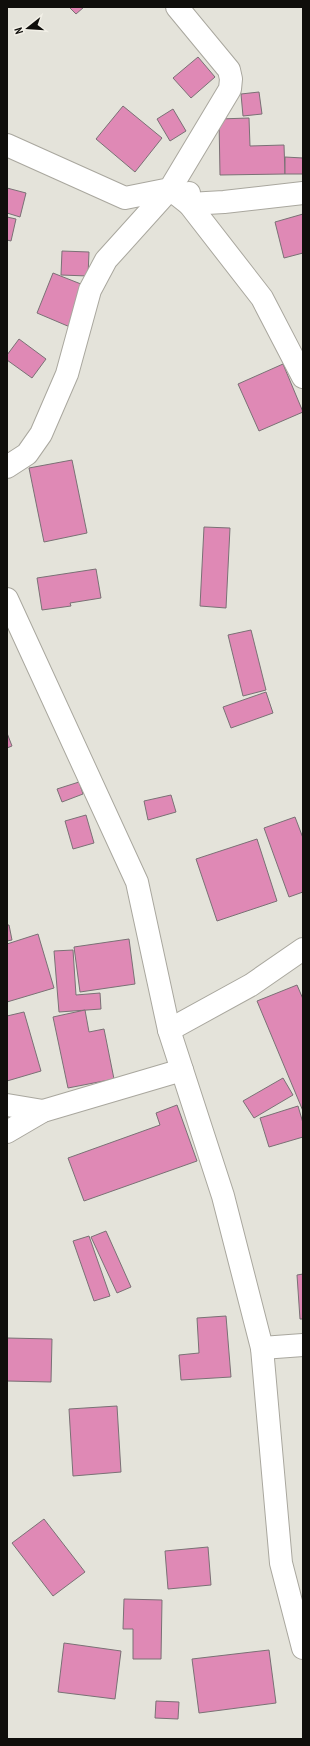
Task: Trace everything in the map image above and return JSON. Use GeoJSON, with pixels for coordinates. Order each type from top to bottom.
{"type":"FeatureCollection","features":[{"type":"Feature","properties":{"kind":"street"},"geometry":{"type":"LineString","coordinates":[[7,467],[27,454],[41,434],[67,374],[90,290],[106,260],[170,189],[230,89],[232,79],[229,70],[177,7]]}},
{"type":"Feature","properties":{"kind":"street"},"geometry":{"type":"LineString","coordinates":[[7,144],[125,198],[170,189],[189,204],[262,298],[303,378]]}},
{"type":"Feature","properties":{"kind":"street"},"geometry":{"type":"LineString","coordinates":[[188,159],[189,204]]}},
{"type":"Feature","properties":{"kind":"street"},"geometry":{"type":"LineString","coordinates":[[189,204],[224,202],[303,193]]}},
{"type":"Feature","properties":{"kind":"street"},"geometry":{"type":"LineString","coordinates":[[7,599],[137,882],[169,1030],[223,1196],[262,1348],[281,1563],[303,1648]]}},
{"type":"Feature","properties":{"kind":"street"},"geometry":{"type":"LineString","coordinates":[[169,1030],[250,986],[303,949]]}},
{"type":"Feature","properties":{"kind":"street"},"geometry":{"type":"LineString","coordinates":[[7,1132],[43,1111],[182,1070]]}},
{"type":"Feature","properties":{"kind":"street"},"geometry":{"type":"LineString","coordinates":[[7,1104],[43,1111]]}},
{"type":"Feature","properties":{"kind":"street"},"geometry":{"type":"LineString","coordinates":[[262,1348],[303,1345]]}},
{"type":"Feature","properties":{"kind":"building"},"geometry":{"type":"Polygon","coordinates":[[[69,7],[84,7],[76,14],[69,7]]]}},
{"type":"Feature","properties":{"kind":"building"},"geometry":{"type":"Polygon","coordinates":[[[198,57],[215,77],[191,98],[173,78],[198,57]]]}},
{"type":"Feature","properties":{"kind":"building"},"geometry":{"type":"Polygon","coordinates":[[[259,92],[262,114],[243,116],[241,94],[259,92]]]}},
{"type":"Feature","properties":{"kind":"building"},"geometry":{"type":"Polygon","coordinates":[[[123,106],[162,138],[135,172],[96,139],[123,106]]]}},
{"type":"Feature","properties":{"kind":"building"},"geometry":{"type":"Polygon","coordinates":[[[173,109],[186,131],[170,141],[157,119],[173,109]]]}},
{"type":"Feature","properties":{"kind":"building"},"geometry":{"type":"Polygon","coordinates":[[[249,118],[250,146],[284,145],[285,174],[220,175],[219,119],[249,118]]]}},
{"type":"Feature","properties":{"kind":"building"},"geometry":{"type":"Polygon","coordinates":[[[285,157],[303,158],[303,174],[285,174],[285,157]]]}},
{"type":"Feature","properties":{"kind":"building"},"geometry":{"type":"Polygon","coordinates":[[[7,188],[26,193],[20,217],[7,213],[7,188]]]}},
{"type":"Feature","properties":{"kind":"building"},"geometry":{"type":"Polygon","coordinates":[[[303,214],[303,253],[284,258],[275,222],[303,214]]]}},
{"type":"Feature","properties":{"kind":"building"},"geometry":{"type":"Polygon","coordinates":[[[7,217],[16,219],[11,241],[7,240],[7,217]]]}},
{"type":"Feature","properties":{"kind":"building"},"geometry":{"type":"Polygon","coordinates":[[[62,251],[89,252],[88,276],[61,275],[62,251]]]}},
{"type":"Feature","properties":{"kind":"building"},"geometry":{"type":"Polygon","coordinates":[[[53,273],[86,286],[70,327],[37,313],[53,273]]]}},
{"type":"Feature","properties":{"kind":"building"},"geometry":{"type":"Polygon","coordinates":[[[19,339],[46,359],[32,378],[7,360],[7,355],[19,339]]]}},
{"type":"Feature","properties":{"kind":"building"},"geometry":{"type":"Polygon","coordinates":[[[283,364],[303,412],[259,431],[238,384],[283,364]]]}},
{"type":"Feature","properties":{"kind":"building"},"geometry":{"type":"Polygon","coordinates":[[[72,460],[87,533],[44,542],[29,468],[72,460]]]}},
{"type":"Feature","properties":{"kind":"building"},"geometry":{"type":"Polygon","coordinates":[[[204,527],[230,528],[226,608],[200,606],[204,527]]]}},
{"type":"Feature","properties":{"kind":"building"},"geometry":{"type":"Polygon","coordinates":[[[96,569],[101,598],[70,603],[71,606],[42,610],[37,578],[96,569]]]}},
{"type":"Feature","properties":{"kind":"building"},"geometry":{"type":"Polygon","coordinates":[[[251,630],[266,690],[243,696],[228,635],[251,630]]]}},
{"type":"Feature","properties":{"kind":"building"},"geometry":{"type":"Polygon","coordinates":[[[266,692],[273,713],[231,728],[223,707],[266,692]]]}},
{"type":"Feature","properties":{"kind":"building"},"geometry":{"type":"Polygon","coordinates":[[[7,733],[12,746],[7,748],[7,733]]]}},
{"type":"Feature","properties":{"kind":"building"},"geometry":{"type":"Polygon","coordinates":[[[79,782],[83,794],[62,802],[57,789],[79,782]]]}},
{"type":"Feature","properties":{"kind":"building"},"geometry":{"type":"Polygon","coordinates":[[[171,795],[176,812],[148,820],[144,801],[171,795]]]}},
{"type":"Feature","properties":{"kind":"building"},"geometry":{"type":"Polygon","coordinates":[[[86,815],[94,843],[73,849],[65,821],[86,815]]]}},
{"type":"Feature","properties":{"kind":"building"},"geometry":{"type":"Polygon","coordinates":[[[295,817],[303,838],[303,892],[289,897],[264,828],[295,817]]]}},
{"type":"Feature","properties":{"kind":"building"},"geometry":{"type":"Polygon","coordinates":[[[257,839],[277,901],[217,921],[196,859],[257,839]]]}},
{"type":"Feature","properties":{"kind":"building"},"geometry":{"type":"Polygon","coordinates":[[[7,925],[9,925],[12,940],[7,941],[7,925]]]}},
{"type":"Feature","properties":{"kind":"building"},"geometry":{"type":"Polygon","coordinates":[[[38,934],[54,988],[7,1002],[7,944],[38,934]]]}},
{"type":"Feature","properties":{"kind":"building"},"geometry":{"type":"Polygon","coordinates":[[[129,939],[135,984],[80,992],[74,947],[129,939]]]}},
{"type":"Feature","properties":{"kind":"building"},"geometry":{"type":"Polygon","coordinates":[[[73,950],[76,995],[100,993],[101,1009],[59,1012],[54,951],[73,950]]]}},
{"type":"Feature","properties":{"kind":"building"},"geometry":{"type":"Polygon","coordinates":[[[297,985],[303,999],[303,1111],[257,1001],[297,985]]]}},
{"type":"Feature","properties":{"kind":"building"},"geometry":{"type":"Polygon","coordinates":[[[85,1010],[89,1032],[104,1029],[114,1079],[68,1088],[53,1017],[85,1010]]]}},
{"type":"Feature","properties":{"kind":"building"},"geometry":{"type":"Polygon","coordinates":[[[24,1012],[41,1071],[7,1081],[7,1016],[24,1012]]]}},
{"type":"Feature","properties":{"kind":"building"},"geometry":{"type":"Polygon","coordinates":[[[283,1078],[293,1095],[254,1118],[243,1101],[283,1078]]]}},
{"type":"Feature","properties":{"kind":"building"},"geometry":{"type":"Polygon","coordinates":[[[177,1105],[197,1161],[84,1201],[68,1158],[160,1125],[156,1113],[177,1105]]]}},
{"type":"Feature","properties":{"kind":"building"},"geometry":{"type":"Polygon","coordinates":[[[298,1106],[303,1123],[303,1137],[269,1147],[260,1118],[298,1106]]]}},
{"type":"Feature","properties":{"kind":"building"},"geometry":{"type":"Polygon","coordinates":[[[106,1231],[131,1287],[117,1293],[91,1237],[106,1231]]]}},
{"type":"Feature","properties":{"kind":"building"},"geometry":{"type":"Polygon","coordinates":[[[89,1236],[110,1296],[94,1301],[73,1241],[89,1236]]]}},
{"type":"Feature","properties":{"kind":"building"},"geometry":{"type":"Polygon","coordinates":[[[303,1274],[303,1319],[300,1319],[297,1275],[303,1274]]]}},
{"type":"Feature","properties":{"kind":"building"},"geometry":{"type":"Polygon","coordinates":[[[226,1316],[231,1377],[181,1380],[179,1355],[199,1353],[197,1318],[226,1316]]]}},
{"type":"Feature","properties":{"kind":"building"},"geometry":{"type":"Polygon","coordinates":[[[7,1338],[52,1339],[51,1382],[7,1381],[7,1338]]]}},
{"type":"Feature","properties":{"kind":"building"},"geometry":{"type":"Polygon","coordinates":[[[117,1406],[121,1472],[73,1476],[69,1409],[117,1406]]]}},
{"type":"Feature","properties":{"kind":"building"},"geometry":{"type":"Polygon","coordinates":[[[44,1519],[85,1572],[53,1596],[12,1543],[44,1519]]]}},
{"type":"Feature","properties":{"kind":"building"},"geometry":{"type":"Polygon","coordinates":[[[208,1547],[211,1585],[168,1589],[165,1551],[208,1547]]]}},
{"type":"Feature","properties":{"kind":"building"},"geometry":{"type":"Polygon","coordinates":[[[124,1599],[162,1600],[161,1659],[133,1659],[133,1629],[123,1629],[124,1599]]]}},
{"type":"Feature","properties":{"kind":"building"},"geometry":{"type":"Polygon","coordinates":[[[64,1643],[121,1651],[115,1699],[58,1692],[64,1643]]]}},
{"type":"Feature","properties":{"kind":"building"},"geometry":{"type":"Polygon","coordinates":[[[269,1650],[276,1703],[199,1713],[192,1659],[269,1650]]]}},
{"type":"Feature","properties":{"kind":"building"},"geometry":{"type":"Polygon","coordinates":[[[156,1701],[179,1702],[178,1719],[155,1718],[156,1701]]]}}]}
